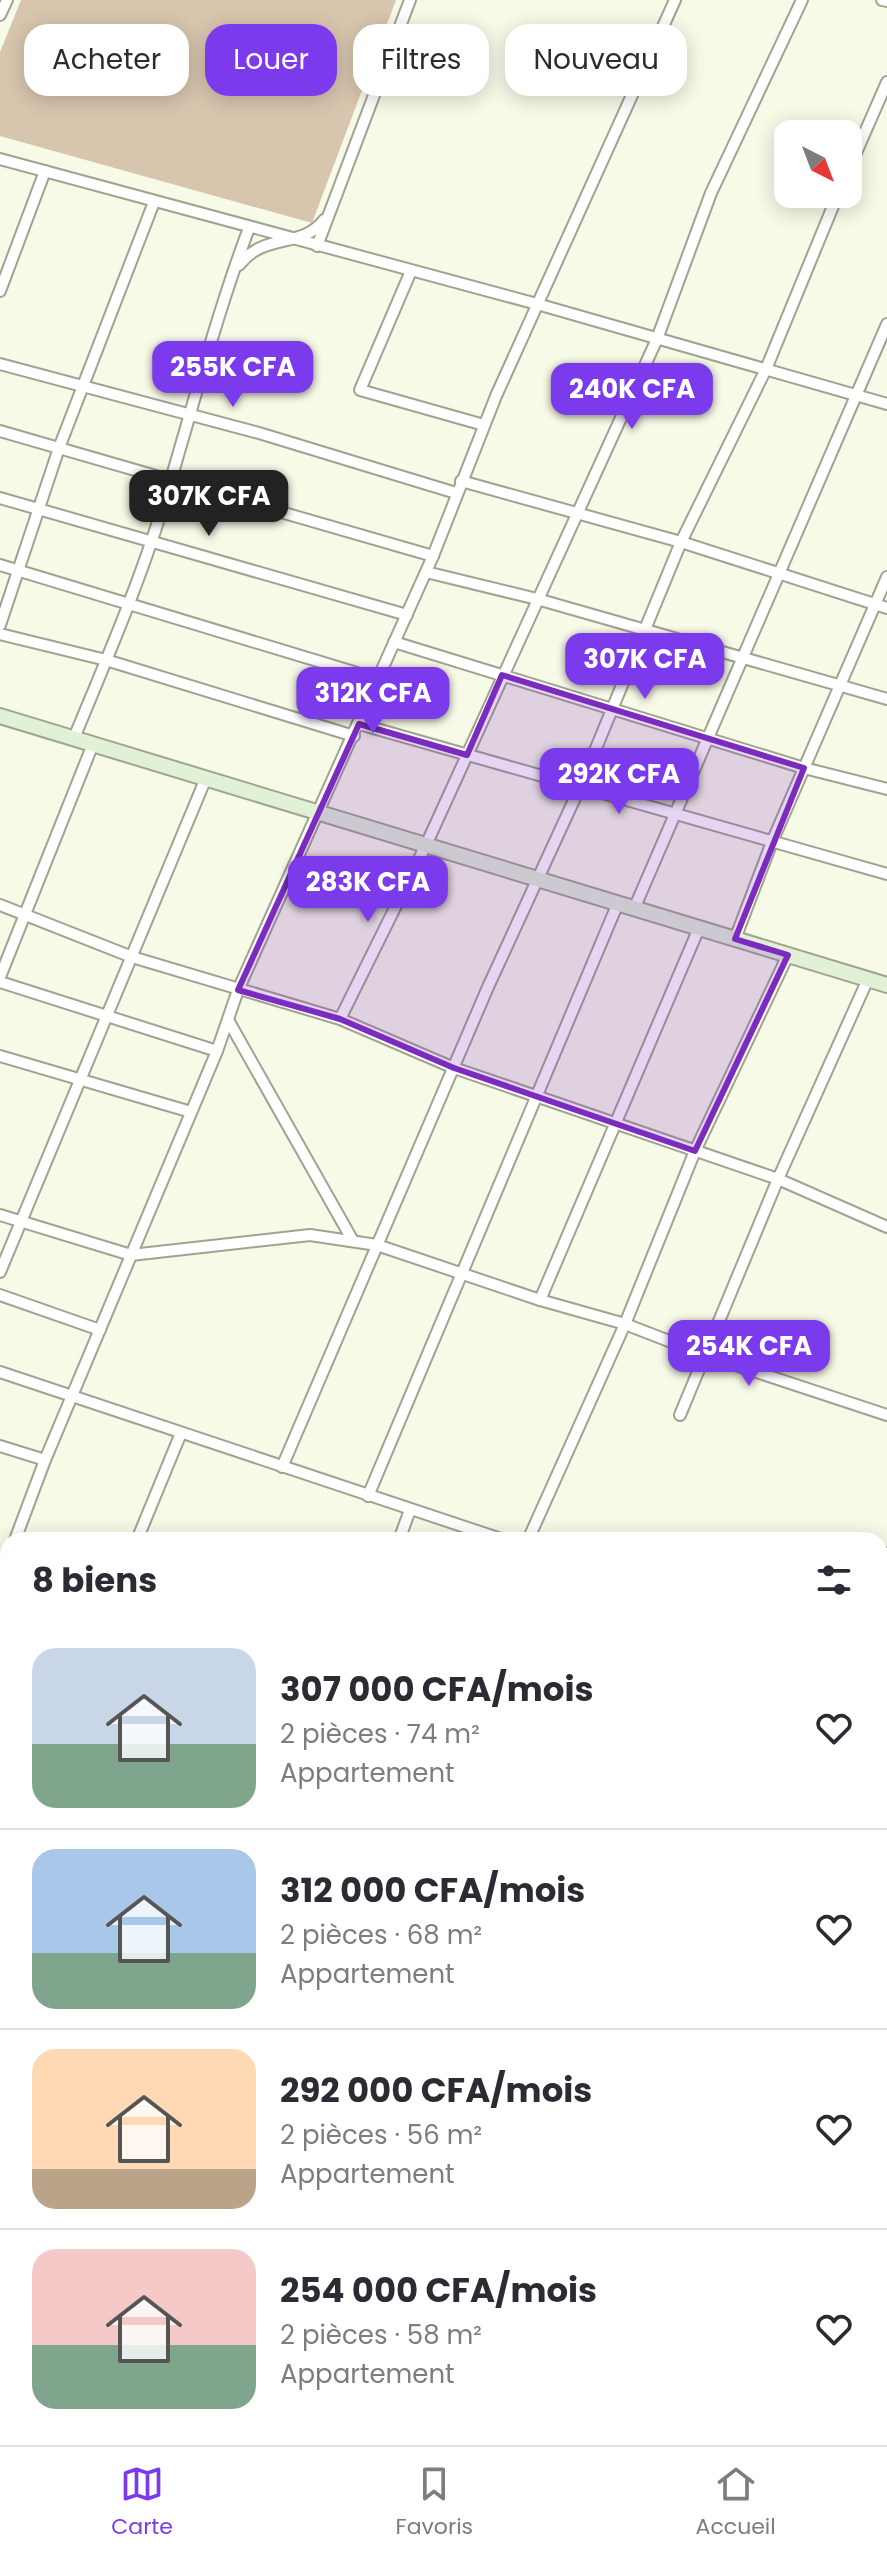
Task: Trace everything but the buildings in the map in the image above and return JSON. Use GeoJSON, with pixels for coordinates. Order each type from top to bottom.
{"type":"FeatureCollection","features":[{"type":"Feature","properties":{"kind":"street"},"geometry":{"type":"LineString","coordinates":[[0,15],[7,0]]}},
{"type":"Feature","properties":{"kind":"street"},"geometry":{"type":"LineString","coordinates":[[317,246],[410,0]]}},
{"type":"Feature","properties":{"kind":"street"},"geometry":{"type":"LineString","coordinates":[[18,1532],[45,1460],[217,1051],[238,990],[354,736],[433,556],[484,425],[675,0]]}},
{"type":"Feature","properties":{"kind":"street"},"geometry":{"type":"LineString","coordinates":[[340,1019],[426,845],[657,339],[711,193],[802,0]]}},
{"type":"Feature","properties":{"kind":"street"},"geometry":{"type":"LineString","coordinates":[[862,145],[882,108],[887,82]]}},
{"type":"Feature","properties":{"kind":"street"},"geometry":{"type":"LineString","coordinates":[[0,159],[537,304],[887,404]]}},
{"type":"Feature","properties":{"kind":"street"},"geometry":{"type":"LineString","coordinates":[[0,291],[45,171]]}},
{"type":"Feature","properties":{"kind":"street"},"geometry":{"type":"LineString","coordinates":[[0,625],[59,448],[154,202]]}},
{"type":"Feature","properties":{"kind":"street"},"geometry":{"type":"LineString","coordinates":[[282,1467],[454,1068],[580,787],[681,542],[766,369],[832,208]]}},
{"type":"Feature","properties":{"kind":"street"},"geometry":{"type":"LineString","coordinates":[[230,278],[254,249],[269,242],[311,233],[330,212]]}},
{"type":"Feature","properties":{"kind":"street"},"geometry":{"type":"LineString","coordinates":[[74,738],[130,603],[152,539],[187,414],[249,228]]}},
{"type":"Feature","properties":{"kind":"street"},"geometry":{"type":"LineString","coordinates":[[411,271],[360,390],[484,425]]}},
{"type":"Feature","properties":{"kind":"street"},"geometry":{"type":"LineString","coordinates":[[634,909],[887,324]]}},
{"type":"Feature","properties":{"kind":"street"},"geometry":{"type":"LineString","coordinates":[[0,364],[187,414],[456,493]]}},
{"type":"Feature","properties":{"kind":"street"},"geometry":{"type":"LineString","coordinates":[[0,431],[433,556]]}},
{"type":"Feature","properties":{"kind":"street"},"geometry":{"type":"LineString","coordinates":[[461,481],[681,542],[887,608]]}},
{"type":"Feature","properties":{"kind":"street"},"geometry":{"type":"LineString","coordinates":[[0,498],[152,539],[407,615]]}},
{"type":"Feature","properties":{"kind":"street"},"geometry":{"type":"LineString","coordinates":[[0,565],[377,679]]}},
{"type":"Feature","properties":{"kind":"street"},"geometry":{"type":"LineString","coordinates":[[426,572],[537,599],[887,699]]}},
{"type":"Feature","properties":{"kind":"street"},"geometry":{"type":"LineString","coordinates":[[735,939],[772,842],[887,577]]}},
{"type":"Feature","properties":{"kind":"street"},"geometry":{"type":"LineString","coordinates":[[0,634],[106,660],[354,736]]}},
{"type":"Feature","properties":{"kind":"street"},"geometry":{"type":"LineString","coordinates":[[394,642],[804,768],[887,789]]}},
{"type":"Feature","properties":{"kind":"street"},"geometry":{"type":"LineString","coordinates":[[0,716],[887,985]]}},
{"type":"Feature","properties":{"kind":"street"},"geometry":{"type":"LineString","coordinates":[[359,724],[887,874]]}},
{"type":"Feature","properties":{"kind":"street"},"geometry":{"type":"LineString","coordinates":[[93,744],[0,979],[217,1051]]}},
{"type":"Feature","properties":{"kind":"street"},"geometry":{"type":"LineString","coordinates":[[0,1272],[206,778]]}},
{"type":"Feature","properties":{"kind":"street"},"geometry":{"type":"LineString","coordinates":[[368,1496],[618,903]]}},
{"type":"Feature","properties":{"kind":"street"},"geometry":{"type":"LineString","coordinates":[[0,905],[27,913],[132,957],[340,1019],[454,1068],[778,1179],[887,1227]]}},
{"type":"Feature","properties":{"kind":"street"},"geometry":{"type":"LineString","coordinates":[[540,1300],[699,928]]}},
{"type":"Feature","properties":{"kind":"street"},"geometry":{"type":"LineString","coordinates":[[532,1532],[625,1324],[695,1151],[788,955]]}},
{"type":"Feature","properties":{"kind":"street"},"geometry":{"type":"LineString","coordinates":[[680,1415],[778,1179],[868,979]]}},
{"type":"Feature","properties":{"kind":"street"},"geometry":{"type":"LineString","coordinates":[[228,1020],[353,1241]]}},
{"type":"Feature","properties":{"kind":"street"},"geometry":{"type":"LineString","coordinates":[[0,1056],[191,1112]]}},
{"type":"Feature","properties":{"kind":"street"},"geometry":{"type":"LineString","coordinates":[[0,1215],[131,1255],[310,1235],[377,1245],[540,1300],[625,1324],[705,1355],[887,1415]]}},
{"type":"Feature","properties":{"kind":"street"},"geometry":{"type":"LineString","coordinates":[[0,1295],[100,1330]]}},
{"type":"Feature","properties":{"kind":"street"},"geometry":{"type":"LineString","coordinates":[[0,1372],[479,1532]]}},
{"type":"Feature","properties":{"kind":"street"},"geometry":{"type":"LineString","coordinates":[[140,1532],[181,1433]]}},
{"type":"Feature","properties":{"kind":"street"},"geometry":{"type":"LineString","coordinates":[[0,1446],[45,1460]]}},
{"type":"Feature","properties":{"kind":"street"},"geometry":{"type":"LineString","coordinates":[[402,1532],[410,1510]]}},
{"type":"Feature","properties":{"kind":"highlighted area"},"geometry":{"type":"Polygon","coordinates":[[[502,675],[804,768],[735,939],[788,955],[695,1151],[454,1068],[340,1019],[238,990],[359,724],[467,755],[502,675]]]}},
{"type":"Feature","properties":{"kind":"shaded area"},"geometry":{"type":"Polygon","coordinates":[[[21,0],[396,0],[387,24],[353,24],[353,96],[360,96],[312,223],[0,136],[0,52],[21,0]]]}}]}
